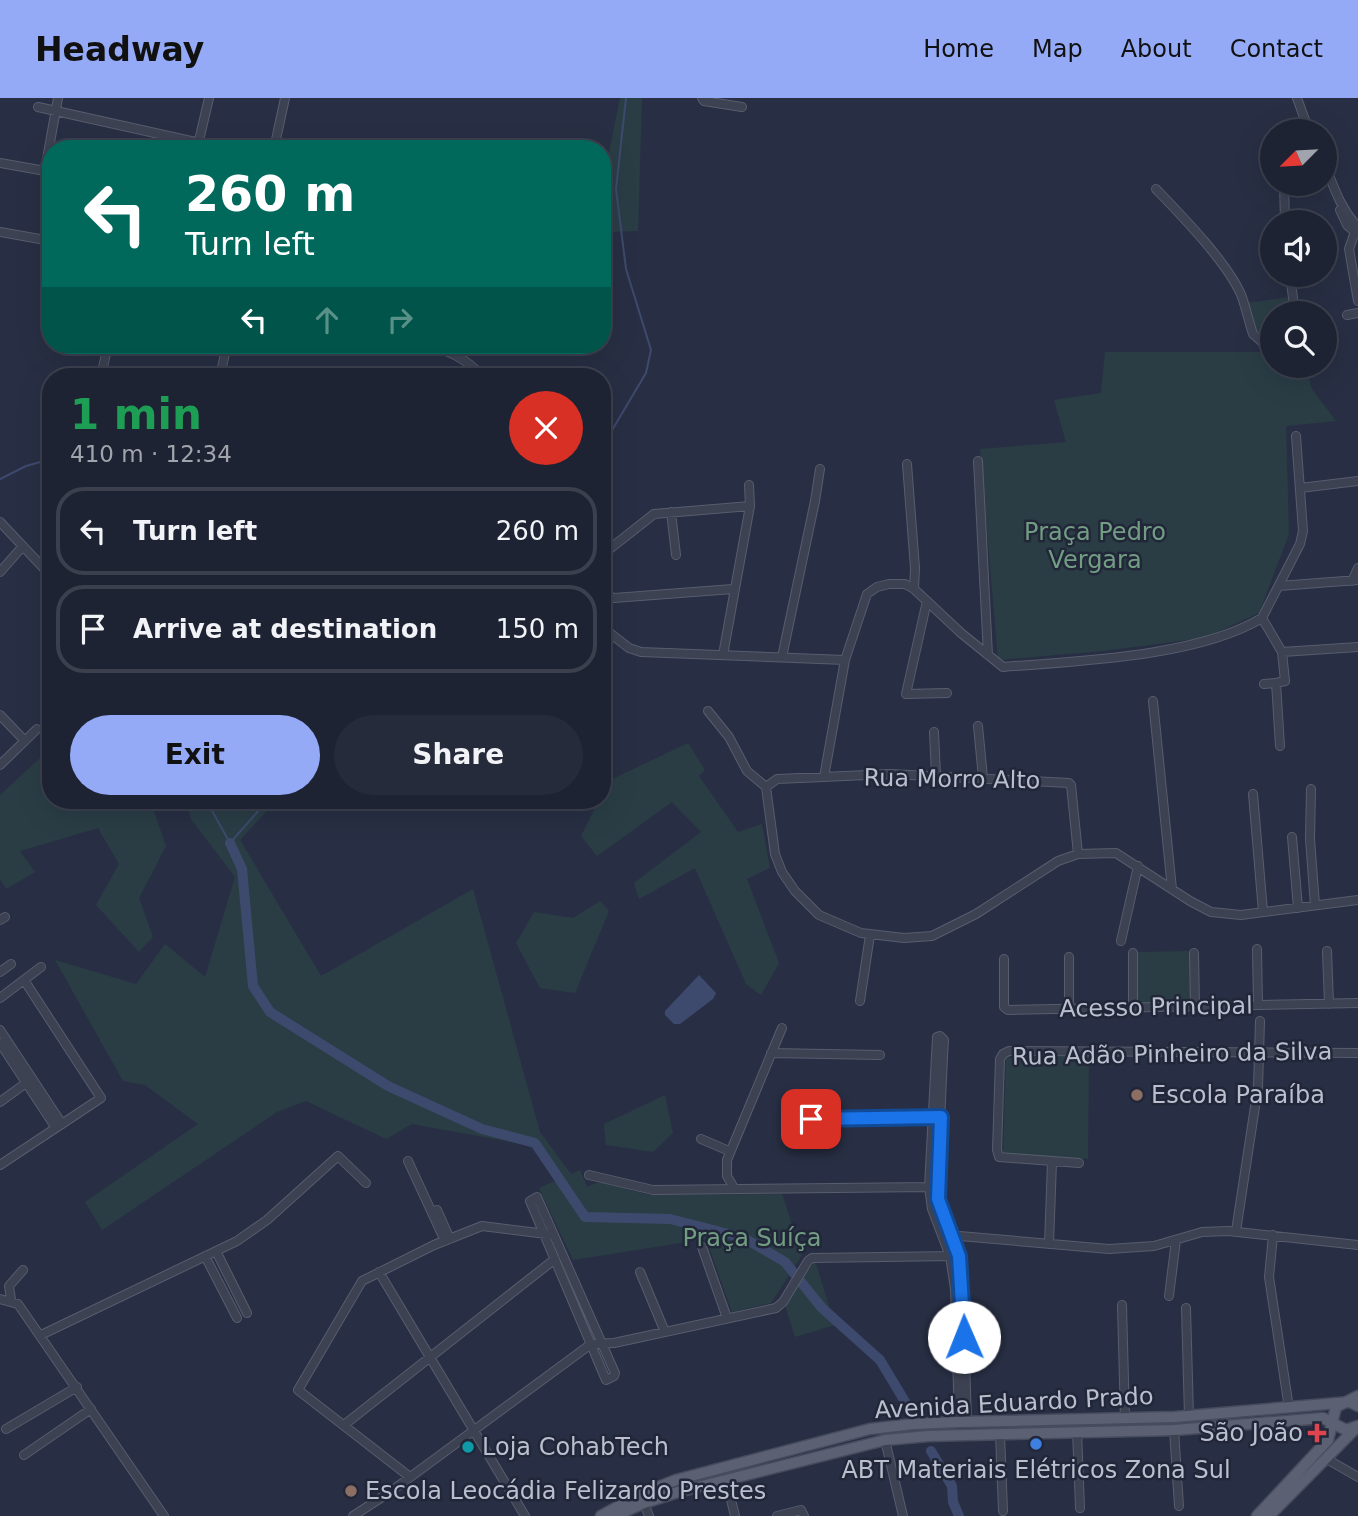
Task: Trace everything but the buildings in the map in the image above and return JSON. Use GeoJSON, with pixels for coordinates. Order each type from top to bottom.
{"type":"FeatureCollection","features":[{"type":"Feature","properties":{"kind":"main road"},"geometry":{"type":"LineString","coordinates":[[1257,1516],[1324,1446],[1332,1432],[1334,1411],[1343,1402],[1358,1396]]}},
{"type":"Feature","properties":{"kind":"main road","name":"Avenida Eduardo Prado"},"geometry":{"type":"LineString","coordinates":[[601,1516],[641,1493],[676,1480],[870,1429],[914,1423],[1189,1416],[1343,1402],[1358,1406]]}},
{"type":"Feature","properties":{"kind":"main road","name":"Avenida Eduardo Prado"},"geometry":{"type":"LineString","coordinates":[[615,1516],[644,1503],[726,1479],[885,1440],[1077,1431],[1174,1430],[1322,1418],[1346,1430],[1358,1426]]}},
{"type":"Feature","properties":{"kind":"main road"},"geometry":{"type":"LineString","coordinates":[[1094,1431],[1103,1427],[1106,1419]]}},
{"type":"Feature","properties":{"kind":"main road"},"geometry":{"type":"LineString","coordinates":[[963,1422],[965,1430],[975,1435]]}},
{"type":"Feature","properties":{"kind":"main road"},"geometry":{"type":"LineString","coordinates":[[1273,1515],[1358,1426]]}},
{"type":"Feature","properties":{"kind":"street"},"geometry":{"type":"LineString","coordinates":[[52,140],[58,98]]}},
{"type":"Feature","properties":{"kind":"street"},"geometry":{"type":"LineString","coordinates":[[199,140],[208,98]]}},
{"type":"Feature","properties":{"kind":"street"},"geometry":{"type":"LineString","coordinates":[[276,140],[285,98]]}},
{"type":"Feature","properties":{"kind":"street"},"geometry":{"type":"LineString","coordinates":[[702,98],[743,107]]}},
{"type":"Feature","properties":{"kind":"street"},"geometry":{"type":"LineString","coordinates":[[1297,98],[1302,119]]}},
{"type":"Feature","properties":{"kind":"street"},"geometry":{"type":"LineString","coordinates":[[38,107],[174,140]]}},
{"type":"Feature","properties":{"kind":"street"},"geometry":{"type":"LineString","coordinates":[[0,163],[42,170]]}},
{"type":"Feature","properties":{"kind":"street"},"geometry":{"type":"LineString","coordinates":[[1156,189],[1191,226],[1233,281],[1241,296],[1253,334],[1260,340]]}},
{"type":"Feature","properties":{"kind":"street"},"geometry":{"type":"LineString","coordinates":[[1337,196],[1357,230],[1349,249],[1358,301]]}},
{"type":"Feature","properties":{"kind":"street"},"geometry":{"type":"LineString","coordinates":[[0,232],[42,239]]}},
{"type":"Feature","properties":{"kind":"street"},"geometry":{"type":"LineString","coordinates":[[1347,315],[1358,313]]}},
{"type":"Feature","properties":{"kind":"street"},"geometry":{"type":"LineString","coordinates":[[454,354],[474,368]]}},
{"type":"Feature","properties":{"kind":"street"},"geometry":{"type":"LineString","coordinates":[[824,777],[845,660],[867,594],[877,587],[905,584],[914,589],[1003,667],[1085,661],[1193,645],[1251,625],[1262,618],[1300,544],[1303,531],[1296,436]]}},
{"type":"Feature","properties":{"kind":"street"},"geometry":{"type":"LineString","coordinates":[[978,461],[988,655]]}},
{"type":"Feature","properties":{"kind":"street"},"geometry":{"type":"LineString","coordinates":[[907,464],[915,568],[914,589]]}},
{"type":"Feature","properties":{"kind":"street"},"geometry":{"type":"LineString","coordinates":[[782,657],[820,469]]}},
{"type":"Feature","properties":{"kind":"street"},"geometry":{"type":"LineString","coordinates":[[1300,488],[1358,481]]}},
{"type":"Feature","properties":{"kind":"street"},"geometry":{"type":"LineString","coordinates":[[723,654],[750,506],[749,485]]}},
{"type":"Feature","properties":{"kind":"street"},"geometry":{"type":"LineString","coordinates":[[611,548],[653,515],[750,506]]}},
{"type":"Feature","properties":{"kind":"street"},"geometry":{"type":"LineString","coordinates":[[671,512],[676,555]]}},
{"type":"Feature","properties":{"kind":"street"},"geometry":{"type":"LineString","coordinates":[[0,522],[42,566]]}},
{"type":"Feature","properties":{"kind":"street"},"geometry":{"type":"LineString","coordinates":[[0,572],[23,546]]}},
{"type":"Feature","properties":{"kind":"street"},"geometry":{"type":"LineString","coordinates":[[1279,586],[1355,581],[1358,568]]}},
{"type":"Feature","properties":{"kind":"street"},"geometry":{"type":"LineString","coordinates":[[611,597],[733,589]]}},
{"type":"Feature","properties":{"kind":"street"},"geometry":{"type":"LineString","coordinates":[[927,601],[906,694],[947,693]]}},
{"type":"Feature","properties":{"kind":"street"},"geometry":{"type":"LineString","coordinates":[[1262,618],[1282,652],[1280,746]]}},
{"type":"Feature","properties":{"kind":"street"},"geometry":{"type":"LineString","coordinates":[[611,634],[629,648],[641,652],[845,660]]}},
{"type":"Feature","properties":{"kind":"street"},"geometry":{"type":"LineString","coordinates":[[1282,652],[1358,648]]}},
{"type":"Feature","properties":{"kind":"street"},"geometry":{"type":"LineString","coordinates":[[1264,684],[1280,682]]}},
{"type":"Feature","properties":{"kind":"street"},"geometry":{"type":"LineString","coordinates":[[1153,701],[1172,890]]}},
{"type":"Feature","properties":{"kind":"street"},"geometry":{"type":"LineString","coordinates":[[708,711],[725,731],[747,771],[766,787],[775,854],[782,873],[795,891],[818,915],[870,935],[904,938],[932,936],[976,914],[1058,861],[1078,854],[1116,853],[1211,912],[1241,915],[1358,900]]}},
{"type":"Feature","properties":{"kind":"street"},"geometry":{"type":"LineString","coordinates":[[0,715],[25,741]]}},
{"type":"Feature","properties":{"kind":"street"},"geometry":{"type":"LineString","coordinates":[[978,726],[983,778]]}},
{"type":"Feature","properties":{"kind":"street"},"geometry":{"type":"LineString","coordinates":[[0,765],[37,729]]}},
{"type":"Feature","properties":{"kind":"street"},"geometry":{"type":"LineString","coordinates":[[934,732],[936,775]]}},
{"type":"Feature","properties":{"kind":"street","name":"Rua Morro Alto"},"geometry":{"type":"LineString","coordinates":[[766,787],[777,779],[890,774],[1070,783],[1078,854]]}},
{"type":"Feature","properties":{"kind":"street"},"geometry":{"type":"LineString","coordinates":[[1311,789],[1310,839],[1315,905]]}},
{"type":"Feature","properties":{"kind":"street"},"geometry":{"type":"LineString","coordinates":[[1253,794],[1263,912]]}},
{"type":"Feature","properties":{"kind":"street"},"geometry":{"type":"LineString","coordinates":[[1292,837],[1298,908]]}},
{"type":"Feature","properties":{"kind":"street"},"geometry":{"type":"LineString","coordinates":[[1121,941],[1138,866]]}},
{"type":"Feature","properties":{"kind":"street"},"geometry":{"type":"LineString","coordinates":[[860,1002],[870,935]]}},
{"type":"Feature","properties":{"kind":"street"},"geometry":{"type":"LineString","coordinates":[[1257,948],[1258,1005]]}},
{"type":"Feature","properties":{"kind":"street"},"geometry":{"type":"LineString","coordinates":[[1327,951],[1329,1004]]}},
{"type":"Feature","properties":{"kind":"street"},"geometry":{"type":"LineString","coordinates":[[1133,953],[1133,1007]]}},
{"type":"Feature","properties":{"kind":"street"},"geometry":{"type":"LineString","coordinates":[[1194,953],[1195,1006]]}},
{"type":"Feature","properties":{"kind":"street"},"geometry":{"type":"LineString","coordinates":[[1069,957],[1069,1008]]}},
{"type":"Feature","properties":{"kind":"street","name":"Acesso Principal"},"geometry":{"type":"LineString","coordinates":[[1004,960],[1005,1009],[1358,1003]]}},
{"type":"Feature","properties":{"kind":"street"},"geometry":{"type":"LineString","coordinates":[[0,972],[11,964]]}},
{"type":"Feature","properties":{"kind":"street"},"geometry":{"type":"LineString","coordinates":[[0,998],[41,967]]}},
{"type":"Feature","properties":{"kind":"street"},"geometry":{"type":"LineString","coordinates":[[0,1166],[101,1098],[24,980]]}},
{"type":"Feature","properties":{"kind":"street"},"geometry":{"type":"LineString","coordinates":[[1236,1231],[1258,1087],[1260,1021]]}},
{"type":"Feature","properties":{"kind":"street"},"geometry":{"type":"LineString","coordinates":[[734,1188],[727,1176],[729,1151],[782,1028]]}},
{"type":"Feature","properties":{"kind":"street"},"geometry":{"type":"LineString","coordinates":[[0,1030],[5,1046],[26,1083],[59,1126]]}},
{"type":"Feature","properties":{"kind":"street"},"geometry":{"type":"LineString","coordinates":[[5,1046],[59,1126]]}},
{"type":"Feature","properties":{"kind":"street","name":"Rua Adão Pinheiro da Silva"},"geometry":{"type":"LineString","coordinates":[[1079,1163],[1002,1158],[997,1154],[1000,1059],[1005,1052],[1358,1053]]}},
{"type":"Feature","properties":{"kind":"street"},"geometry":{"type":"LineString","coordinates":[[771,1054],[880,1055]]}},
{"type":"Feature","properties":{"kind":"street"},"geometry":{"type":"LineString","coordinates":[[939,1076],[932,1209],[941,1235],[955,1256]]}},
{"type":"Feature","properties":{"kind":"street"},"geometry":{"type":"LineString","coordinates":[[0,1102],[26,1083]]}},
{"type":"Feature","properties":{"kind":"street"},"geometry":{"type":"LineString","coordinates":[[793,1134],[806,1133],[808,1121],[811,1119],[937,1117]]}},
{"type":"Feature","properties":{"kind":"street"},"geometry":{"type":"LineString","coordinates":[[701,1139],[729,1151]]}},
{"type":"Feature","properties":{"kind":"street"},"geometry":{"type":"LineString","coordinates":[[41,1335],[237,1241],[267,1220],[338,1156],[366,1183]]}},
{"type":"Feature","properties":{"kind":"street"},"geometry":{"type":"LineString","coordinates":[[408,1161],[447,1240]]}},
{"type":"Feature","properties":{"kind":"street"},"geometry":{"type":"LineString","coordinates":[[1049,1244],[1052,1162]]}},
{"type":"Feature","properties":{"kind":"street"},"geometry":{"type":"LineString","coordinates":[[589,1175],[653,1189],[933,1187]]}},
{"type":"Feature","properties":{"kind":"street"},"geometry":{"type":"LineString","coordinates":[[933,1187],[951,1235],[963,1295],[963,1422]]}},
{"type":"Feature","properties":{"kind":"street"},"geometry":{"type":"LineString","coordinates":[[537,1197],[554,1235],[615,1375],[606,1380],[530,1201],[537,1197]]}},
{"type":"Feature","properties":{"kind":"street"},"geometry":{"type":"LineString","coordinates":[[437,1210],[447,1240]]}},
{"type":"Feature","properties":{"kind":"street"},"geometry":{"type":"LineString","coordinates":[[410,1477],[298,1390],[362,1281],[482,1226],[554,1235]]}},
{"type":"Feature","properties":{"kind":"street"},"geometry":{"type":"LineString","coordinates":[[941,1235],[1109,1249],[1154,1246],[1202,1232],[1236,1231],[1358,1244]]}},
{"type":"Feature","properties":{"kind":"street"},"geometry":{"type":"LineString","coordinates":[[1273,1235],[1269,1277],[1289,1408]]}},
{"type":"Feature","properties":{"kind":"street"},"geometry":{"type":"LineString","coordinates":[[1169,1296],[1176,1240]]}},
{"type":"Feature","properties":{"kind":"street"},"geometry":{"type":"LineString","coordinates":[[702,1247],[727,1318]]}},
{"type":"Feature","properties":{"kind":"street"},"geometry":{"type":"LineString","coordinates":[[216,1251],[247,1313]]}},
{"type":"Feature","properties":{"kind":"street"},"geometry":{"type":"LineString","coordinates":[[205,1256],[237,1318]]}},
{"type":"Feature","properties":{"kind":"street"},"geometry":{"type":"LineString","coordinates":[[353,1516],[591,1344],[614,1343],[779,1305],[807,1261],[812,1258],[955,1256]]}},
{"type":"Feature","properties":{"kind":"street"},"geometry":{"type":"LineString","coordinates":[[344,1425],[555,1259]]}},
{"type":"Feature","properties":{"kind":"street"},"geometry":{"type":"LineString","coordinates":[[11,1300],[8,1291],[11,1282],[23,1270]]}},
{"type":"Feature","properties":{"kind":"street"},"geometry":{"type":"LineString","coordinates":[[379,1272],[525,1516]]}},
{"type":"Feature","properties":{"kind":"street"},"geometry":{"type":"LineString","coordinates":[[640,1272],[665,1332]]}},
{"type":"Feature","properties":{"kind":"street"},"geometry":{"type":"LineString","coordinates":[[0,1298],[18,1304],[164,1516]]}},
{"type":"Feature","properties":{"kind":"street"},"geometry":{"type":"LineString","coordinates":[[1122,1305],[1125,1419]]}},
{"type":"Feature","properties":{"kind":"street"},"geometry":{"type":"LineString","coordinates":[[1186,1308],[1189,1416]]}},
{"type":"Feature","properties":{"kind":"street"},"geometry":{"type":"LineString","coordinates":[[6,1429],[77,1387]]}},
{"type":"Feature","properties":{"kind":"street"},"geometry":{"type":"LineString","coordinates":[[24,1455],[91,1409]]}},
{"type":"Feature","properties":{"kind":"street"},"geometry":{"type":"LineString","coordinates":[[1174,1430],[1179,1506]]}},
{"type":"Feature","properties":{"kind":"street"},"geometry":{"type":"LineString","coordinates":[[1077,1431],[1080,1508]]}},
{"type":"Feature","properties":{"kind":"street"},"geometry":{"type":"LineString","coordinates":[[1000,1434],[1003,1511]]}},
{"type":"Feature","properties":{"kind":"street"},"geometry":{"type":"LineString","coordinates":[[885,1440],[903,1516]]}},
{"type":"Feature","properties":{"kind":"street"},"geometry":{"type":"LineString","coordinates":[[1325,1458],[1358,1477]]}},
{"type":"Feature","properties":{"kind":"street"},"geometry":{"type":"LineString","coordinates":[[726,1479],[735,1516]]}},
{"type":"Feature","properties":{"kind":"street"},"geometry":{"type":"LineString","coordinates":[[644,1503],[649,1516]]}},
{"type":"Feature","properties":{"kind":"street"},"geometry":{"type":"LineString","coordinates":[[777,1516],[801,1510],[804,1516]]}},
{"type":"Feature","properties":{"kind":"green space"},"geometry":{"type":"Polygon","coordinates":[[[620,98],[642,98],[638,231],[611,232],[611,142],[620,98]]]}},
{"type":"Feature","properties":{"kind":"green space"},"geometry":{"type":"Polygon","coordinates":[[[1290,297],[1290,301],[1261,301],[1290,297]]]}},
{"type":"Feature","properties":{"kind":"green space"},"geometry":{"type":"Polygon","coordinates":[[[1260,301],[1260,335],[1257,334],[1247,303],[1260,301]]]}},
{"type":"Feature","properties":{"kind":"green space","name":"Praça Pedro Vergara"},"geometry":{"type":"Polygon","coordinates":[[[1105,352],[1260,352],[1260,378],[1309,378],[1312,389],[1336,421],[1286,426],[1289,534],[1259,613],[1204,638],[1103,651],[998,660],[980,449],[1066,442],[1054,400],[1101,393],[1105,352]]]}},
{"type":"Feature","properties":{"kind":"green space"},"geometry":{"type":"Polygon","coordinates":[[[688,743],[705,770],[699,776],[738,832],[762,824],[770,868],[747,879],[779,963],[761,995],[746,984],[695,868],[639,899],[634,883],[701,832],[672,802],[597,856],[581,836],[594,809],[611,809],[611,780],[688,743]]]}},
{"type":"Feature","properties":{"kind":"green space"},"geometry":{"type":"Polygon","coordinates":[[[42,756],[42,809],[153,809],[166,846],[139,898],[153,937],[139,952],[96,905],[119,864],[98,828],[20,851],[35,872],[6,889],[0,879],[0,795],[42,756]]]}},
{"type":"Feature","properties":{"kind":"green space","name":"Praça Suíça"},"geometry":{"type":"Polygon","coordinates":[[[188,809],[269,809],[240,840],[321,976],[473,889],[540,1132],[571,1174],[580,1170],[587,1187],[599,1182],[649,1195],[782,1194],[802,1255],[771,1303],[732,1312],[706,1239],[573,1260],[539,1188],[557,1180],[533,1146],[412,1124],[386,1139],[306,1101],[277,1112],[102,1230],[85,1202],[198,1124],[145,1085],[123,1081],[55,960],[136,984],[165,944],[205,977],[235,877],[191,819],[188,809]]]}},
{"type":"Feature","properties":{"kind":"green space"},"geometry":{"type":"Polygon","coordinates":[[[600,901],[609,911],[575,993],[540,988],[516,943],[534,912],[573,918],[600,901]]]}},
{"type":"Feature","properties":{"kind":"green space"},"geometry":{"type":"Polygon","coordinates":[[[1192,951],[1193,1003],[1136,1004],[1135,952],[1192,951]]]}},
{"type":"Feature","properties":{"kind":"green space"},"geometry":{"type":"Polygon","coordinates":[[[1089,1056],[1088,1159],[1003,1154],[1006,1058],[1089,1056]]]}},
{"type":"Feature","properties":{"kind":"green space"},"geometry":{"type":"Polygon","coordinates":[[[665,1095],[673,1133],[653,1152],[606,1145],[604,1124],[665,1095]]]}},
{"type":"Feature","properties":{"kind":"green space"},"geometry":{"type":"Polygon","coordinates":[[[815,1261],[835,1325],[795,1337],[785,1305],[815,1261]]]}},
{"type":"Feature","properties":{"kind":"water"},"geometry":{"type":"Polygon","coordinates":[[[699,975],[716,993],[713,999],[680,1024],[674,1024],[665,1015],[665,1011],[699,975]]]}},
{"type":"Feature","properties":{"kind":"waterway"},"geometry":{"type":"LineString","coordinates":[[611,432],[646,373],[651,350],[626,269],[616,189],[626,98]]}},
{"type":"Feature","properties":{"kind":"waterway"},"geometry":{"type":"LineString","coordinates":[[0,479],[42,462]]}},
{"type":"Feature","properties":{"kind":"waterway"},"geometry":{"type":"LineString","coordinates":[[211,809],[230,843],[260,809]]}},
{"type":"Feature","properties":{"kind":"waterway"},"geometry":{"type":"LineString","coordinates":[[230,843],[242,869],[253,986],[270,1012],[388,1086],[482,1129],[535,1143],[585,1217],[670,1219],[744,1238],[785,1262],[822,1308],[880,1360],[913,1415]]}},
{"type":"Feature","properties":{"kind":"waterway"},"geometry":{"type":"LineString","coordinates":[[931,1451],[952,1486],[953,1502],[959,1516]]}},
{"type":"Feature","properties":{"kind":"place","name":"Escola Paraíba"},"geometry":{"type":"Point","coordinates":[1137,1095]}},
{"type":"Feature","properties":{"kind":"place","name":"São João"},"geometry":{"type":"Point","coordinates":[1317,1433]}},
{"type":"Feature","properties":{"kind":"place","name":"ABT Materiais Elétricos Zona Sul"},"geometry":{"type":"Point","coordinates":[1036,1444]}},
{"type":"Feature","properties":{"kind":"place","name":"Loja CohabTech"},"geometry":{"type":"Point","coordinates":[468,1447]}},
{"type":"Feature","properties":{"kind":"place","name":"Escola Leocádia Felizardo Prestes"},"geometry":{"type":"Point","coordinates":[351,1491]}},
{"type":"Feature","properties":{"kind":"route"},"geometry":{"type":"LineString","coordinates":[[811,1119],[941,1117],[938,1199],[959,1256],[964,1337]]}}]}
